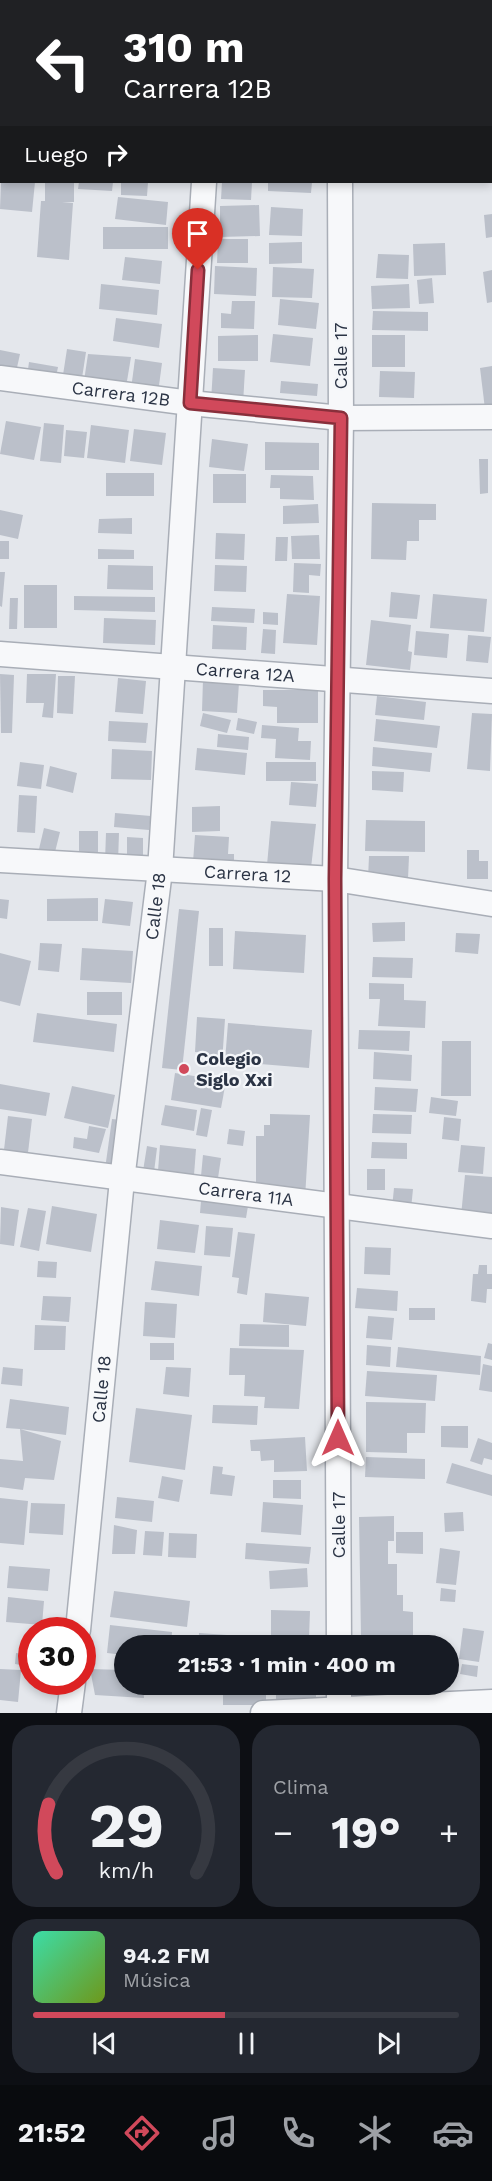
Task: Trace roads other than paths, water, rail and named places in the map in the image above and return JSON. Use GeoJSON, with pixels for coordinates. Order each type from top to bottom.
{"type":"FeatureCollection","features":[{"type":"Feature","properties":{"kind":"street","name":"Calle 18"},"geometry":{"type":"LineString","coordinates":[[79,1617],[122,1180],[160,870],[204,183]]}},
{"type":"Feature","properties":{"kind":"street","name":"Calle 17"},"geometry":{"type":"LineString","coordinates":[[339,1635],[335,879],[341,418],[340,183]]}},
{"type":"Feature","properties":{"kind":"street","name":"Carrera 12B"},"geometry":{"type":"LineString","coordinates":[[0,378],[190,403],[341,418],[492,417]]}},
{"type":"Feature","properties":{"kind":"street","name":"Carrera 12A"},"geometry":{"type":"LineString","coordinates":[[0,654],[172,665],[339,681],[492,691]]}},
{"type":"Feature","properties":{"kind":"street","name":"Carrera 12"},"geometry":{"type":"LineString","coordinates":[[0,860],[335,879],[492,904]]}},
{"type":"Feature","properties":{"kind":"street","name":"Carrera 11A"},"geometry":{"type":"LineString","coordinates":[[0,1162],[337,1208],[492,1226]]}},
{"type":"Feature","properties":{"kind":"street"},"geometry":{"type":"LineString","coordinates":[[69,1713],[71,1695]]}},
{"type":"Feature","properties":{"kind":"street"},"geometry":{"type":"LineString","coordinates":[[263,1713],[339,1702],[492,1702]]}},
{"type":"Feature","properties":{"kind":"place","name":"Colegio Siglo Xxi"},"geometry":{"type":"Point","coordinates":[184,1069]}}]}
